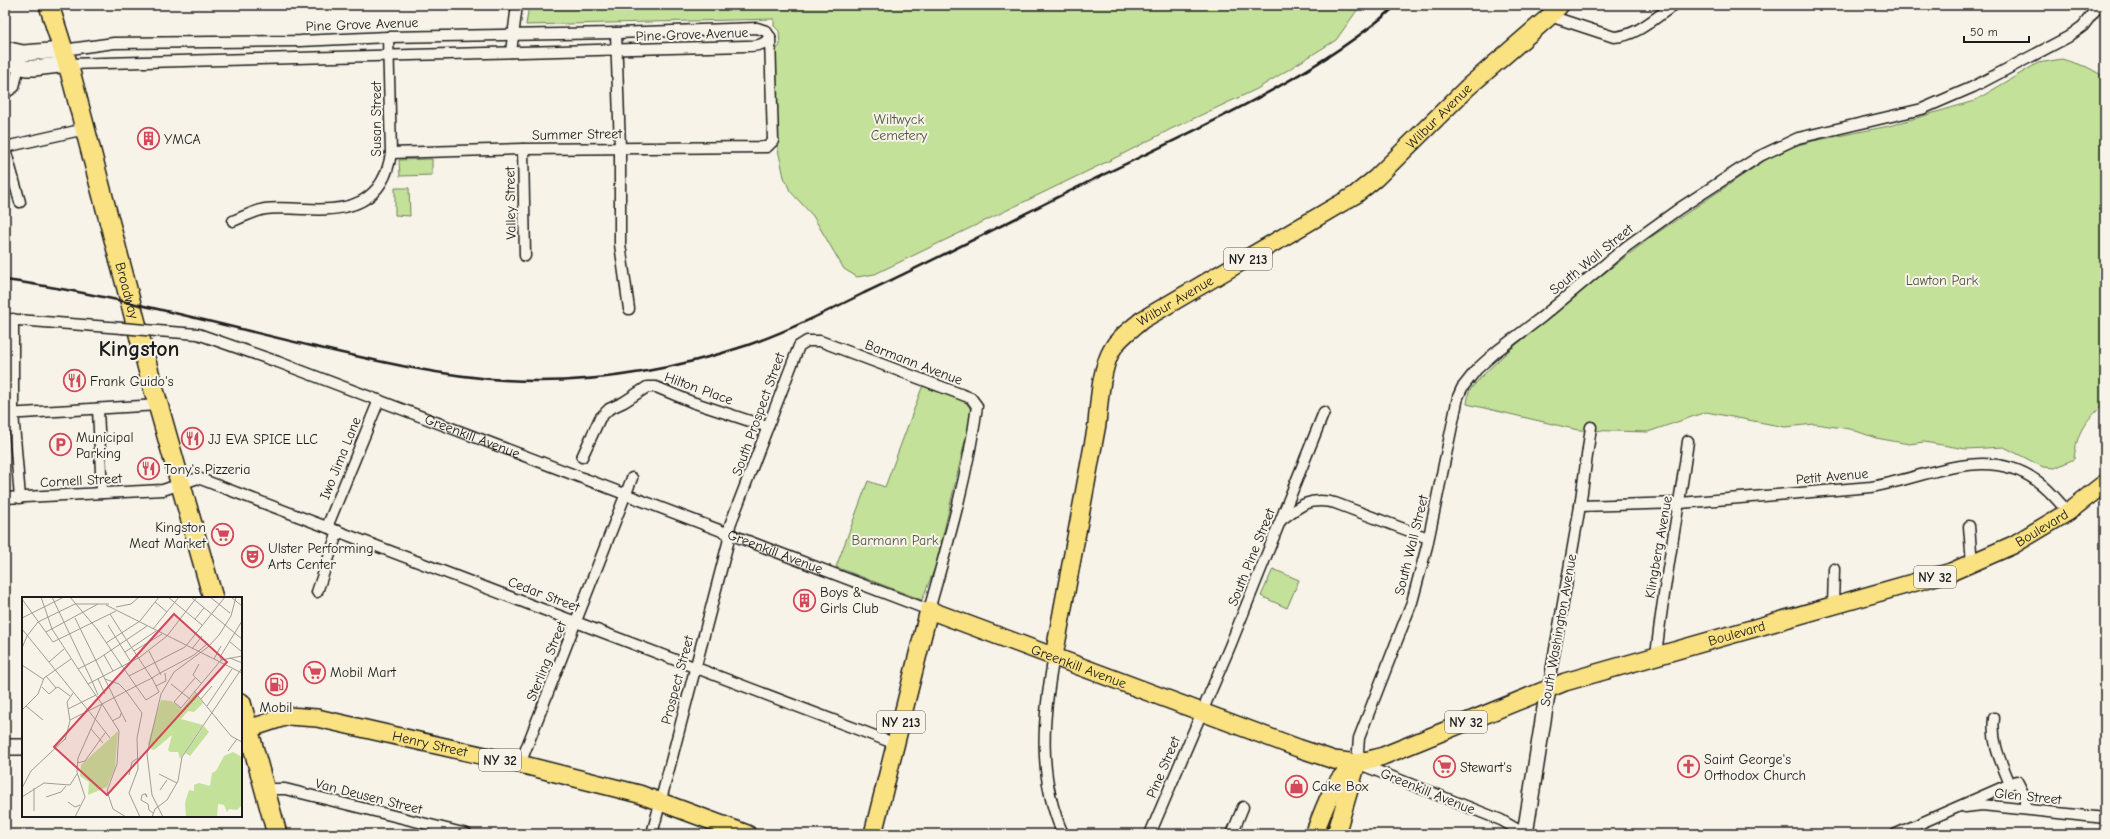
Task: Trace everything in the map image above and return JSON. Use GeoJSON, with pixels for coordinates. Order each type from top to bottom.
{"type":"FeatureCollection","features":[{"type":"Feature","properties":{"kind":"highway","name":"Broadway"},"geometry":{"type":"LineString","coordinates":[[49,5],[66,57],[159,405],[213,597]]}},
{"type":"Feature","properties":{"kind":"highway"},"geometry":{"type":"LineString","coordinates":[[242,710],[245,730],[277,834]]}},
{"type":"Feature","properties":{"kind":"main road","name":"Wilbur Avenue"},"geometry":{"type":"LineString","coordinates":[[1054,656],[1107,363],[1113,348],[1123,336],[1142,320],[1355,195],[1376,178],[1468,87],[1555,11]]}},
{"type":"Feature","properties":{"kind":"main road"},"geometry":{"type":"LineString","coordinates":[[5,49],[34,68],[66,57]]}},
{"type":"Feature","properties":{"kind":"main road"},"geometry":{"type":"LineString","coordinates":[[5,60],[21,59]]}},
{"type":"Feature","properties":{"kind":"main road","name":"Boulevard"},"geometry":{"type":"LineString","coordinates":[[1357,763],[1383,756],[1548,689],[1656,656],[1951,572],[2013,545],[2068,512],[2105,483]]}},
{"type":"Feature","properties":{"kind":"main road","name":"Greenkill Avenue"},"geometry":{"type":"LineString","coordinates":[[929,610],[1334,760],[1357,763]]}},
{"type":"Feature","properties":{"kind":"main road","name":"NY 213"},"geometry":{"type":"LineString","coordinates":[[873,834],[929,610]]}},
{"type":"Feature","properties":{"kind":"main road","name":"South Washington Avenue"},"geometry":{"type":"LineString","coordinates":[[1525,834],[1548,689]]}},
{"type":"Feature","properties":{"kind":"main road","name":"Henry Street"},"geometry":{"type":"LineString","coordinates":[[245,730],[288,716],[317,718],[520,764],[660,801],[747,834]]}},
{"type":"Feature","properties":{"kind":"main road"},"geometry":{"type":"LineString","coordinates":[[5,747],[22,746]]}},
{"type":"Feature","properties":{"kind":"main road"},"geometry":{"type":"LineString","coordinates":[[1336,834],[1357,763]]}},
{"type":"Feature","properties":{"kind":"main road","name":"NY 32"},"geometry":{"type":"LineString","coordinates":[[1314,834],[1337,782],[1346,771],[1357,763]]}},
{"type":"Feature","properties":{"kind":"street"},"geometry":{"type":"LineString","coordinates":[[511,52],[517,5]]}},
{"type":"Feature","properties":{"kind":"street"},"geometry":{"type":"LineString","coordinates":[[1555,11],[1608,35],[1623,37],[1634,33],[1674,5]]}},
{"type":"Feature","properties":{"kind":"street","name":"South Wall Street"},"geometry":{"type":"LineString","coordinates":[[1357,763],[1359,738],[1412,602],[1428,538],[1458,397],[1462,388],[1477,369],[1497,350],[1542,317],[1627,246],[1680,208],[1776,147],[1798,138],[1822,131],[1922,109],[1973,87],[2068,37],[2083,26],[2099,5]]}},
{"type":"Feature","properties":{"kind":"street","name":"Pine Grove Avenue"},"geometry":{"type":"LineString","coordinates":[[758,28],[766,31],[770,37],[765,43],[759,46],[153,61],[66,57],[114,43],[300,41],[388,37],[616,33],[758,28]]}},
{"type":"Feature","properties":{"kind":"street"},"geometry":{"type":"LineString","coordinates":[[616,33],[620,148],[620,244],[629,309]]}},
{"type":"Feature","properties":{"kind":"street","name":"Susan Street"},"geometry":{"type":"LineString","coordinates":[[233,221],[264,209],[340,209],[356,205],[372,195],[382,183],[389,168],[391,153],[388,37]]}},
{"type":"Feature","properties":{"kind":"street","name":"Summer Street"},"geometry":{"type":"LineString","coordinates":[[391,153],[523,149],[763,147],[770,145],[773,141],[770,37]]}},
{"type":"Feature","properties":{"kind":"street"},"geometry":{"type":"LineString","coordinates":[[300,41],[302,58]]}},
{"type":"Feature","properties":{"kind":"street"},"geometry":{"type":"LineString","coordinates":[[200,42],[200,60]]}},
{"type":"Feature","properties":{"kind":"street"},"geometry":{"type":"LineString","coordinates":[[152,43],[153,61]]}},
{"type":"Feature","properties":{"kind":"street"},"geometry":{"type":"LineString","coordinates":[[5,93],[14,86],[21,59]]}},
{"type":"Feature","properties":{"kind":"street"},"geometry":{"type":"LineString","coordinates":[[20,202],[5,148],[85,129]]}},
{"type":"Feature","properties":{"kind":"street","name":"Valley Street"},"geometry":{"type":"LineString","coordinates":[[523,149],[525,256]]}},
{"type":"Feature","properties":{"kind":"street"},"geometry":{"type":"LineString","coordinates":[[9,319],[9,413],[20,498]]}},
{"type":"Feature","properties":{"kind":"street","name":"Greenkill Avenue"},"geometry":{"type":"LineString","coordinates":[[9,319],[198,334],[379,400],[929,610]]}},
{"type":"Feature","properties":{"kind":"street","name":"South Prospect Street"},"geometry":{"type":"LineString","coordinates":[[729,533],[733,516],[799,346],[807,341],[820,341],[840,349]]}},
{"type":"Feature","properties":{"kind":"street","name":"Barmann Avenue"},"geometry":{"type":"LineString","coordinates":[[840,349],[971,398],[977,406],[975,426],[951,532],[929,610]]}},
{"type":"Feature","properties":{"kind":"street","name":"Hilton Place"},"geometry":{"type":"LineString","coordinates":[[582,457],[600,418],[609,408],[624,402],[647,387],[656,387],[692,402],[768,427]]}},
{"type":"Feature","properties":{"kind":"street","name":"Iwo Jima Lane"},"geometry":{"type":"LineString","coordinates":[[327,527],[379,400]]}},
{"type":"Feature","properties":{"kind":"street"},"geometry":{"type":"LineString","coordinates":[[9,413],[98,410],[159,405]]}},
{"type":"Feature","properties":{"kind":"street"},"geometry":{"type":"LineString","coordinates":[[98,410],[102,493]]}},
{"type":"Feature","properties":{"kind":"street","name":"South Pine Street"},"geometry":{"type":"LineString","coordinates":[[1202,712],[1324,412]]}},
{"type":"Feature","properties":{"kind":"street","name":"South Washington Avenue"},"geometry":{"type":"LineString","coordinates":[[1548,689],[1580,506],[1591,427]]}},
{"type":"Feature","properties":{"kind":"street","name":"Klingberg Avenue"},"geometry":{"type":"LineString","coordinates":[[1656,656],[1666,579],[1680,503],[1688,441]]}},
{"type":"Feature","properties":{"kind":"street","name":"Petit Avenue"},"geometry":{"type":"LineString","coordinates":[[1580,506],[1680,503],[1871,487],[1892,484],[1966,464],[1988,464],[2016,469],[2037,480],[2050,491],[2068,512]]}},
{"type":"Feature","properties":{"kind":"street","name":"Cedar Street"},"geometry":{"type":"LineString","coordinates":[[182,484],[198,478],[577,621],[896,744]]}},
{"type":"Feature","properties":{"kind":"street","name":"Sterling Street"},"geometry":{"type":"LineString","coordinates":[[520,764],[632,478]]}},
{"type":"Feature","properties":{"kind":"street","name":"Cornell Street"},"geometry":{"type":"LineString","coordinates":[[5,498],[163,490],[182,484]]}},
{"type":"Feature","properties":{"kind":"street"},"geometry":{"type":"LineString","coordinates":[[1281,520],[1296,508],[1310,501],[1320,499],[1335,503],[1428,538]]}},
{"type":"Feature","properties":{"kind":"street"},"geometry":{"type":"LineString","coordinates":[[1970,526],[1972,564]]}},
{"type":"Feature","properties":{"kind":"street"},"geometry":{"type":"LineString","coordinates":[[317,592],[338,531]]}},
{"type":"Feature","properties":{"kind":"street","name":"Prospect Street"},"geometry":{"type":"LineString","coordinates":[[652,834],[729,533]]}},
{"type":"Feature","properties":{"kind":"street"},"geometry":{"type":"LineString","coordinates":[[1833,606],[1834,569]]}},
{"type":"Feature","properties":{"kind":"street"},"geometry":{"type":"LineString","coordinates":[[1054,656],[1044,728],[1044,757],[1050,793],[1063,834]]}},
{"type":"Feature","properties":{"kind":"street","name":"Pine Street"},"geometry":{"type":"LineString","coordinates":[[1150,834],[1202,712]]}},
{"type":"Feature","properties":{"kind":"street"},"geometry":{"type":"LineString","coordinates":[[1994,718],[1992,731],[1995,745],[2014,782],[2025,798],[2025,809]]}},
{"type":"Feature","properties":{"kind":"street","name":"Greenkill Avenue"},"geometry":{"type":"LineString","coordinates":[[1357,763],[1501,820],[1525,834]]}},
{"type":"Feature","properties":{"kind":"street"},"geometry":{"type":"LineString","coordinates":[[1896,834],[2014,782]]}},
{"type":"Feature","properties":{"kind":"street","name":"Van Deusen Street"},"geometry":{"type":"LineString","coordinates":[[264,789],[285,789],[467,834]]}},
{"type":"Feature","properties":{"kind":"street","name":"Glen Street"},"geometry":{"type":"LineString","coordinates":[[1949,811],[1982,805],[2105,818]]}},
{"type":"Feature","properties":{"kind":"street"},"geometry":{"type":"LineString","coordinates":[[1232,834],[1243,807]]}},
{"type":"Feature","properties":{"kind":"green space","name":"Wiltwyck Cemetery"},"geometry":{"type":"Polygon","coordinates":[[[529,5],[1359,5],[1358,9],[1336,40],[1257,89],[1171,129],[1119,156],[875,274],[857,277],[844,269],[813,216],[790,191],[784,177],[777,145],[775,49],[777,49],[780,45],[779,31],[774,26],[774,19],[526,25],[529,5]]]}},
{"type":"Feature","properties":{"kind":"green space","name":"Lawton Park"},"geometry":{"type":"Polygon","coordinates":[[[2062,59],[2087,67],[2105,77],[2105,404],[2092,416],[2083,428],[2077,441],[2074,459],[2055,468],[2043,467],[2004,447],[1966,449],[1924,442],[1909,444],[1876,438],[1850,429],[1815,424],[1785,427],[1706,412],[1648,432],[1578,430],[1467,404],[1469,391],[1481,377],[1505,354],[1577,294],[1654,235],[1770,157],[1791,147],[1813,141],[1889,126],[1974,101],[2038,63],[2062,59]]]}},
{"type":"Feature","properties":{"kind":"green space"},"geometry":{"type":"Polygon","coordinates":[[[432,159],[432,175],[400,176],[399,160],[432,159]]]}},
{"type":"Feature","properties":{"kind":"green space"},"geometry":{"type":"Polygon","coordinates":[[[395,188],[409,188],[410,216],[395,215],[395,188]]]}},
{"type":"Feature","properties":{"kind":"green space","name":"Barmann Park"},"geometry":{"type":"Polygon","coordinates":[[[923,385],[965,401],[972,411],[936,565],[922,600],[836,567],[868,481],[885,487],[923,385]]]}},
{"type":"Feature","properties":{"kind":"green space"},"geometry":{"type":"Polygon","coordinates":[[[1273,569],[1299,580],[1287,608],[1261,596],[1273,569]]]}},
{"type":"Feature","properties":{"kind":"railway"},"geometry":{"type":"LineString","coordinates":[[5,280],[123,301],[320,348],[412,368],[458,375],[504,380],[535,381],[597,378],[658,369],[718,354],[763,340],[807,321],[920,266],[1248,103],[1327,57],[1363,32],[1397,5]]}},
{"type":"Feature","properties":{"kind":"place","name":"YMCA"},"geometry":{"type":"Point","coordinates":[148,139]}},
{"type":"Feature","properties":{"kind":"place","name":"Frank Guido's"},"geometry":{"type":"Point","coordinates":[74,381]}},
{"type":"Feature","properties":{"kind":"place","name":"JJ EVA SPICE LLC"},"geometry":{"type":"Point","coordinates":[193,439]}},
{"type":"Feature","properties":{"kind":"place","name":"Municipal Parking"},"geometry":{"type":"Point","coordinates":[61,445]}},
{"type":"Feature","properties":{"kind":"place","name":"Tony's Pizzeria"},"geometry":{"type":"Point","coordinates":[149,469]}},
{"type":"Feature","properties":{"kind":"place","name":"Kingston Meat Market"},"geometry":{"type":"Point","coordinates":[222,535]}},
{"type":"Feature","properties":{"kind":"place","name":"Ulster Performing Arts Center"},"geometry":{"type":"Point","coordinates":[252,556]}},
{"type":"Feature","properties":{"kind":"place","name":"Boys & Girls Club"},"geometry":{"type":"Point","coordinates":[804,600]}},
{"type":"Feature","properties":{"kind":"place","name":"Mobil Mart"},"geometry":{"type":"Point","coordinates":[315,672]}},
{"type":"Feature","properties":{"kind":"place","name":"Mobil"},"geometry":{"type":"Point","coordinates":[276,685]}},
{"type":"Feature","properties":{"kind":"place","name":"Stewart's"},"geometry":{"type":"Point","coordinates":[1444,767]}},
{"type":"Feature","properties":{"kind":"place","name":"Saint George's Orthodox Church"},"geometry":{"type":"Point","coordinates":[1688,767]}},
{"type":"Feature","properties":{"kind":"place","name":"Cake Box"},"geometry":{"type":"Point","coordinates":[1296,786]}},
{"type":"Feature","properties":{"kind":"district","name":"Kingston"},"geometry":{"type":"Point","coordinates":[139,348]}}]}
